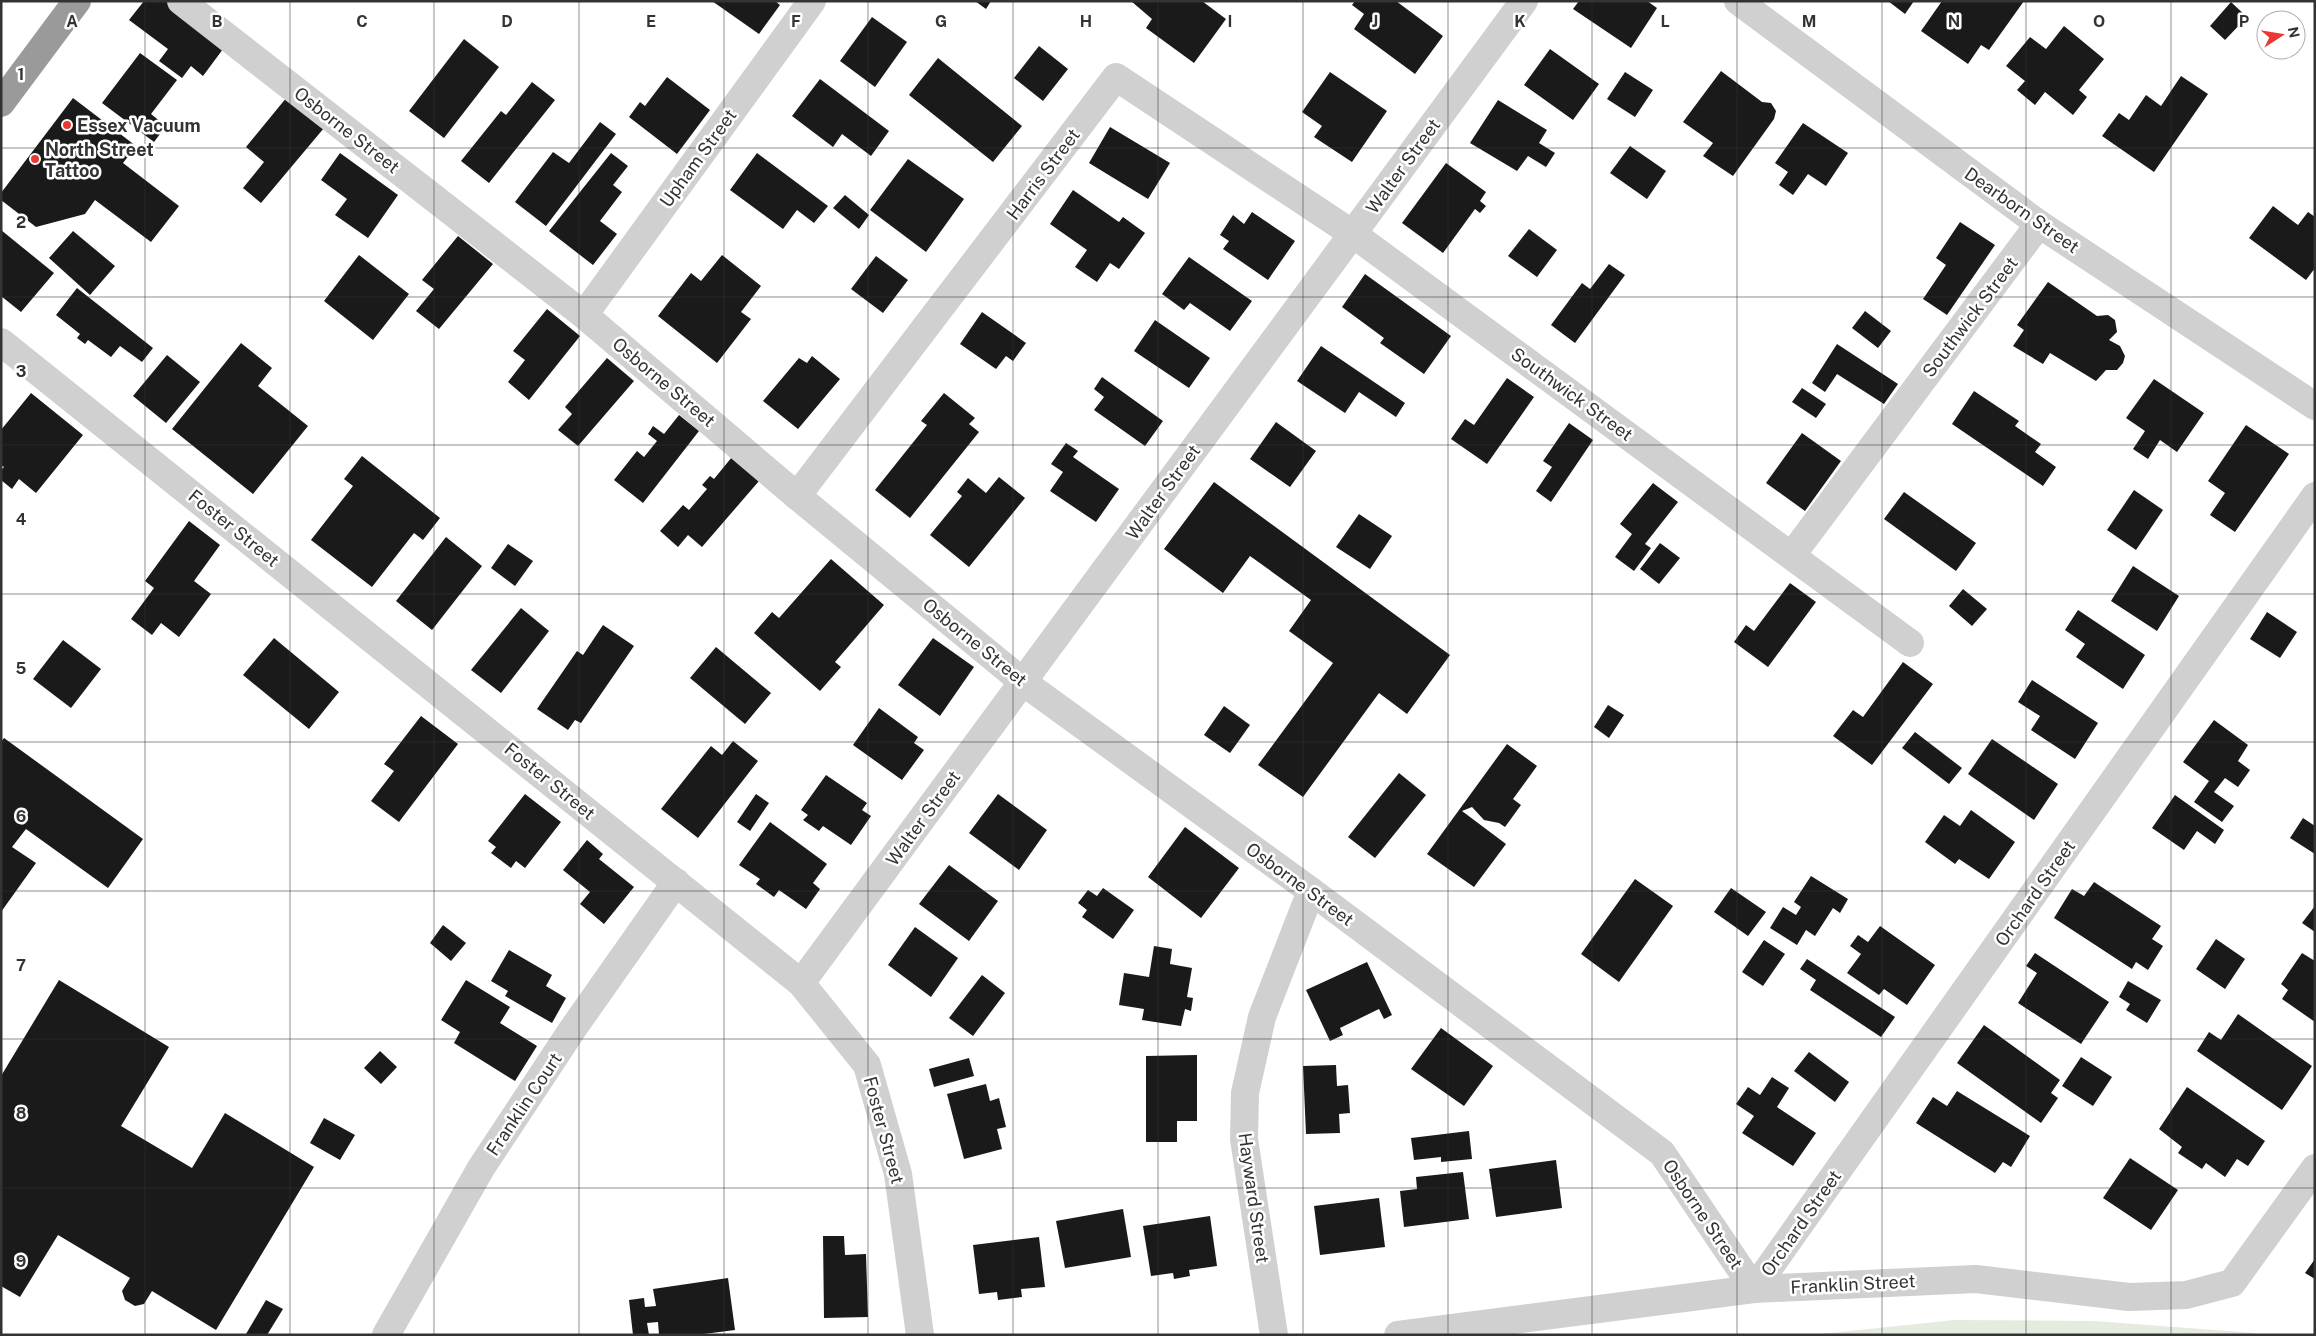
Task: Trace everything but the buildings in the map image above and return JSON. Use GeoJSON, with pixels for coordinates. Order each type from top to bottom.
{"type":"FeatureCollection","features":[{"type":"Feature","properties":{"kind":"highway"},"geometry":{"type":"LineString","coordinates":[[1,103],[77,1]]}},
{"type":"Feature","properties":{"kind":"street","name":"Osborne Street"},"geometry":{"type":"LineString","coordinates":[[181,1],[584,314],[798,496],[1023,682],[1311,891],[1662,1153],[1754,1289]]}},
{"type":"Feature","properties":{"kind":"street","name":"Upham Street"},"geometry":{"type":"LineString","coordinates":[[584,314],[812,1]]}},
{"type":"Feature","properties":{"kind":"street","name":"Walter Street"},"geometry":{"type":"LineString","coordinates":[[802,983],[1524,1]]}},
{"type":"Feature","properties":{"kind":"street","name":"Dearborn Street"},"geometry":{"type":"LineString","coordinates":[[1738,1],[2039,224],[2315,406]]}},
{"type":"Feature","properties":{"kind":"street","name":"Harris Street"},"geometry":{"type":"LineString","coordinates":[[798,496],[1116,77],[1353,234]]}},
{"type":"Feature","properties":{"kind":"street","name":"Southwick Street"},"geometry":{"type":"LineString","coordinates":[[1792,555],[2039,224]]}},
{"type":"Feature","properties":{"kind":"street","name":"Southwick Street"},"geometry":{"type":"LineString","coordinates":[[1353,234],[1910,643]]}},
{"type":"Feature","properties":{"kind":"street","name":"Foster Street"},"geometry":{"type":"LineString","coordinates":[[1,342],[802,983],[867,1065],[898,1174],[920,1335]]}},
{"type":"Feature","properties":{"kind":"street","name":"Orchard Street"},"geometry":{"type":"LineString","coordinates":[[1754,1289],[2315,496]]}},
{"type":"Feature","properties":{"kind":"street","name":"Franklin Court"},"geometry":{"type":"LineString","coordinates":[[386,1335],[481,1168],[572,1030],[676,882]]}},
{"type":"Feature","properties":{"kind":"street","name":"Hayward Street"},"geometry":{"type":"LineString","coordinates":[[1274,1335],[1244,1139],[1245,1093],[1262,1017],[1311,891]]}},
{"type":"Feature","properties":{"kind":"street","name":"Franklin Street"},"geometry":{"type":"LineString","coordinates":[[1398,1335],[1754,1289],[1976,1279],[2129,1297],[2186,1295],[2232,1283],[2315,1168]]}},
{"type":"Feature","properties":{"kind":"shaded area"},"geometry":{"type":"Polygon","coordinates":[[[1955,1320],[2094,1321],[2255,1333],[2254,1335],[1811,1335],[1955,1320]]]}},
{"type":"Feature","properties":{"kind":"place","name":"Essex Vacuum"},"geometry":{"type":"Point","coordinates":[67,125]}},
{"type":"Feature","properties":{"kind":"place","name":"North Street Tattoo"},"geometry":{"type":"Point","coordinates":[35,159]}}]}
